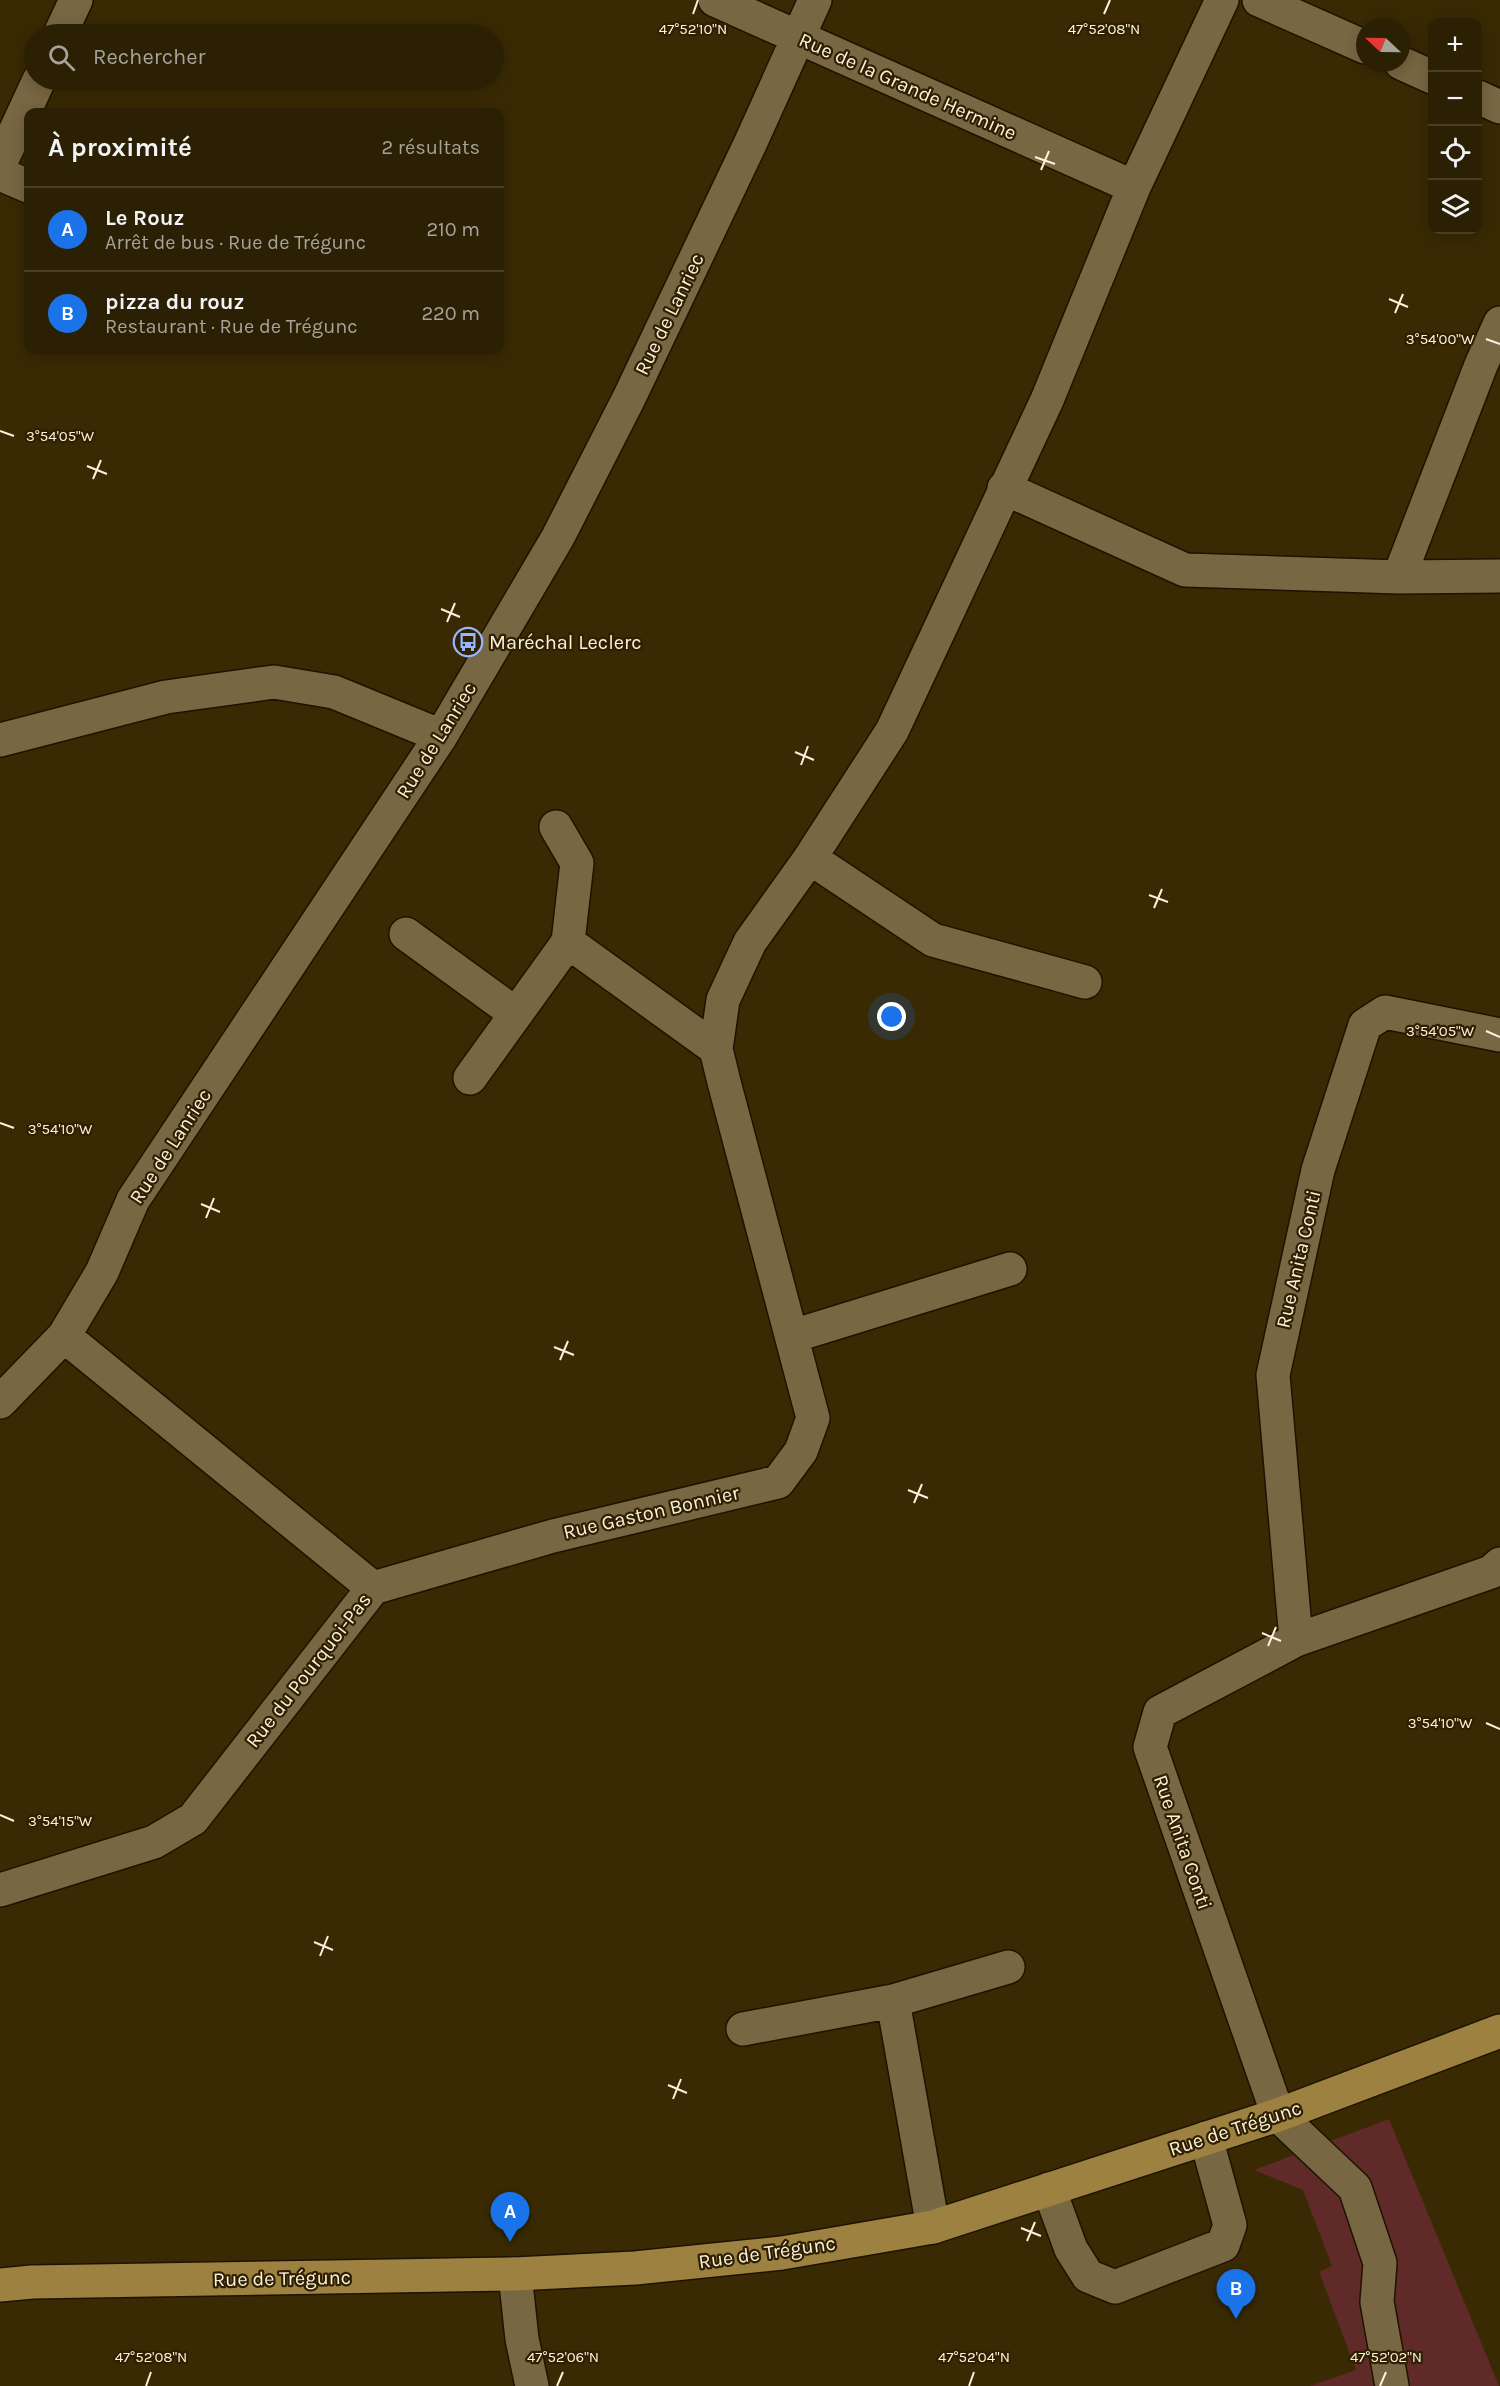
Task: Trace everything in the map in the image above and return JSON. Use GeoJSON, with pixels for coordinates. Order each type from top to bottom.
{"type":"FeatureCollection","features":[{"type":"Feature","properties":{"kind":"main road","name":"Rue de Trégunc"},"geometry":{"type":"LineString","coordinates":[[0,2285],[43,2281],[515,2274],[635,2268],[782,2253],[933,2227],[1278,2115],[1500,2031]]}},
{"type":"Feature","properties":{"kind":"street"},"geometry":{"type":"LineString","coordinates":[[65,24],[76,0]]}},
{"type":"Feature","properties":{"kind":"street","name":"Rue de la Grande Hermine"},"geometry":{"type":"LineString","coordinates":[[715,0],[1134,187]]}},
{"type":"Feature","properties":{"kind":"street","name":"Rue de Lanriec"},"geometry":{"type":"LineString","coordinates":[[0,1402],[64,1336],[102,1272],[133,1200],[441,736],[558,537],[629,398],[815,0]]}},
{"type":"Feature","properties":{"kind":"street","name":"Rue Gaston Bonnier"},"geometry":{"type":"LineString","coordinates":[[373,1588],[553,1536],[778,1482],[801,1451],[813,1418],[716,1048],[723,1000],[750,942],[810,858],[892,731],[1047,400],[1134,187],[1222,0]]}},
{"type":"Feature","properties":{"kind":"street"},"geometry":{"type":"LineString","coordinates":[[1259,0],[1356,43]]}},
{"type":"Feature","properties":{"kind":"street"},"geometry":{"type":"LineString","coordinates":[[1410,67],[1428,75]]}},
{"type":"Feature","properties":{"kind":"street"},"geometry":{"type":"LineString","coordinates":[[26,108],[34,90]]}},
{"type":"Feature","properties":{"kind":"street"},"geometry":{"type":"LineString","coordinates":[[1482,99],[1500,107]]}},
{"type":"Feature","properties":{"kind":"street"},"geometry":{"type":"LineString","coordinates":[[0,164],[24,112]]}},
{"type":"Feature","properties":{"kind":"street"},"geometry":{"type":"LineString","coordinates":[[0,174],[24,184]]}},
{"type":"Feature","properties":{"kind":"street"},"geometry":{"type":"LineString","coordinates":[[1399,577],[1481,364],[1500,323]]}},
{"type":"Feature","properties":{"kind":"street"},"geometry":{"type":"LineString","coordinates":[[1004,488],[1185,570],[1399,577],[1500,576]]}},
{"type":"Feature","properties":{"kind":"street"},"geometry":{"type":"LineString","coordinates":[[0,740],[166,697],[274,682],[334,692],[441,736]]}},
{"type":"Feature","properties":{"kind":"street"},"geometry":{"type":"LineString","coordinates":[[470,1078],[568,942],[577,863],[556,827]]}},
{"type":"Feature","properties":{"kind":"street"},"geometry":{"type":"LineString","coordinates":[[810,858],[933,940],[1085,982]]}},
{"type":"Feature","properties":{"kind":"street"},"geometry":{"type":"LineString","coordinates":[[406,934],[516,1014]]}},
{"type":"Feature","properties":{"kind":"street"},"geometry":{"type":"LineString","coordinates":[[568,942],[716,1048]]}},
{"type":"Feature","properties":{"kind":"street","name":"Rue Anita Conti"},"geometry":{"type":"LineString","coordinates":[[1296,1641],[1273,1375],[1318,1170],[1365,1025],[1385,1012],[1500,1035]]}},
{"type":"Feature","properties":{"kind":"street"},"geometry":{"type":"LineString","coordinates":[[793,1336],[1010,1269]]}},
{"type":"Feature","properties":{"kind":"street","name":"Rue du Pourquoi-Pas"},"geometry":{"type":"LineString","coordinates":[[0,1890],[154,1842],[194,1819],[373,1588],[64,1336]]}},
{"type":"Feature","properties":{"kind":"street","name":"Rue Anita Conti"},"geometry":{"type":"LineString","coordinates":[[1278,2115],[1150,1747],[1160,1712],[1296,1641],[1491,1572],[1500,1564]]}},
{"type":"Feature","properties":{"kind":"street"},"geometry":{"type":"LineString","coordinates":[[743,2029],[893,2001],[1008,1967]]}},
{"type":"Feature","properties":{"kind":"street"},"geometry":{"type":"LineString","coordinates":[[893,2001],[933,2227]]}},
{"type":"Feature","properties":{"kind":"street"},"geometry":{"type":"LineString","coordinates":[[1278,2115],[1355,2188],[1380,2263],[1377,2302],[1392,2386]]}},
{"type":"Feature","properties":{"kind":"street"},"geometry":{"type":"LineString","coordinates":[[1049,2189],[1071,2249],[1088,2276],[1115,2287],[1223,2245],[1230,2225],[1206,2138]]}},
{"type":"Feature","properties":{"kind":"street"},"geometry":{"type":"LineString","coordinates":[[515,2274],[522,2340],[532,2386]]}},
{"type":"Feature","properties":{"kind":"shaded area"},"geometry":{"type":"Polygon","coordinates":[[[1389,2119],[1499,2386],[1310,2386],[1356,2370],[1319,2272],[1332,2266],[1303,2190],[1254,2170],[1389,2119]]]}},
{"type":"Feature","properties":{"kind":"place","name":"Maréchal Leclerc"},"geometry":{"type":"Point","coordinates":[468,642]}},
{"type":"Feature","properties":{"kind":"place","name":"Le Rouz"},"geometry":{"type":"Point","coordinates":[510,2242]}},
{"type":"Feature","properties":{"kind":"place","name":"pizza du rouz"},"geometry":{"type":"Point","coordinates":[1236,2319]}}]}
